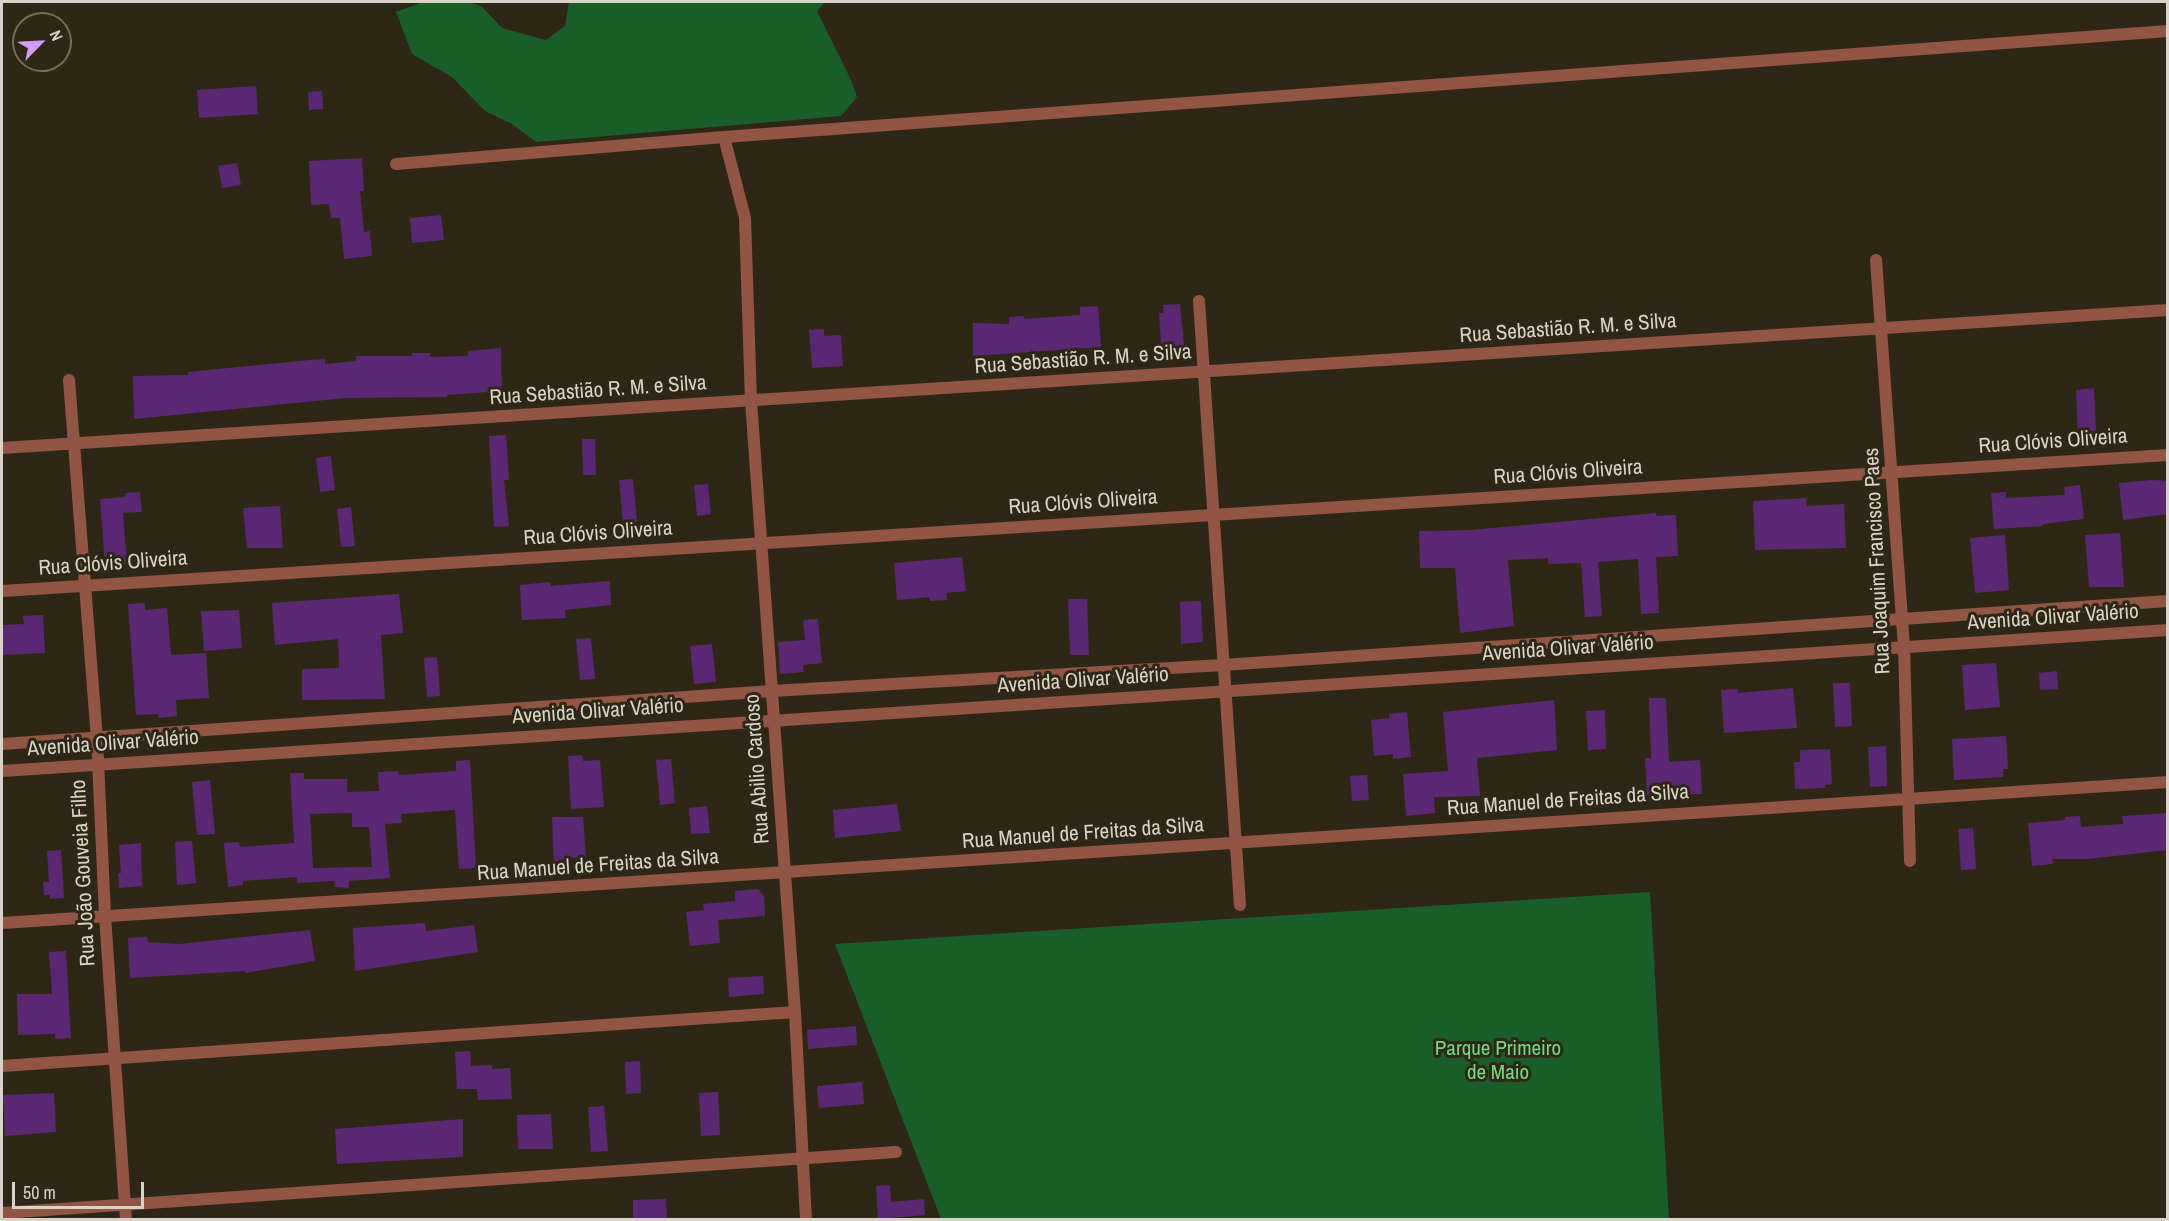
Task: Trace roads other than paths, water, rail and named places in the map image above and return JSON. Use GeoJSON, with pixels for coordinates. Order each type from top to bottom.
{"type":"FeatureCollection","features":[{"type":"Feature","properties":{"kind":"street"},"geometry":{"type":"LineString","coordinates":[[396,164],[724,137],[2168,31]]}},
{"type":"Feature","properties":{"kind":"street","name":"Rua Abilio Cardoso"},"geometry":{"type":"LineString","coordinates":[[724,137],[746,218],[751,401],[795,1012],[806,1220]]}},
{"type":"Feature","properties":{"kind":"street","name":"Rua Joaquim Francisco Paes"},"geometry":{"type":"LineString","coordinates":[[1876,260],[1904,647],[1906,798],[1910,861]]}},
{"type":"Feature","properties":{"kind":"street"},"geometry":{"type":"LineString","coordinates":[[1199,301],[1240,905]]}},
{"type":"Feature","properties":{"kind":"street","name":"Rua Sebastião R. M. e Silva"},"geometry":{"type":"LineString","coordinates":[[2,448],[2168,310]]}},
{"type":"Feature","properties":{"kind":"street","name":"Rua João Gouveia Filho"},"geometry":{"type":"LineString","coordinates":[[69,380],[83,586],[97,739],[105,916],[126,1220]]}},
{"type":"Feature","properties":{"kind":"street","name":"Rua Clóvis Oliveira"},"geometry":{"type":"LineString","coordinates":[[2,591],[2168,455]]}},
{"type":"Feature","properties":{"kind":"street"},"geometry":{"type":"LineString","coordinates":[[2,744],[772,691],[1223,665],[2168,601]]}},
{"type":"Feature","properties":{"kind":"street","name":"Avenida Olivar Valério"},"geometry":{"type":"LineString","coordinates":[[2,771],[2168,630]]}},
{"type":"Feature","properties":{"kind":"street","name":"Rua Manuel de Freitas da Silva"},"geometry":{"type":"LineString","coordinates":[[2,923],[785,874],[2168,782]]}},
{"type":"Feature","properties":{"kind":"street"},"geometry":{"type":"LineString","coordinates":[[2,1066],[795,1012]]}},
{"type":"Feature","properties":{"kind":"street"},"geometry":{"type":"LineString","coordinates":[[2,1213],[896,1152]]}},
{"type":"Feature","properties":{"kind":"park label","name":"Parque Primeiro de Maio"},"geometry":{"type":"Point","coordinates":[1498,1061]}}]}
